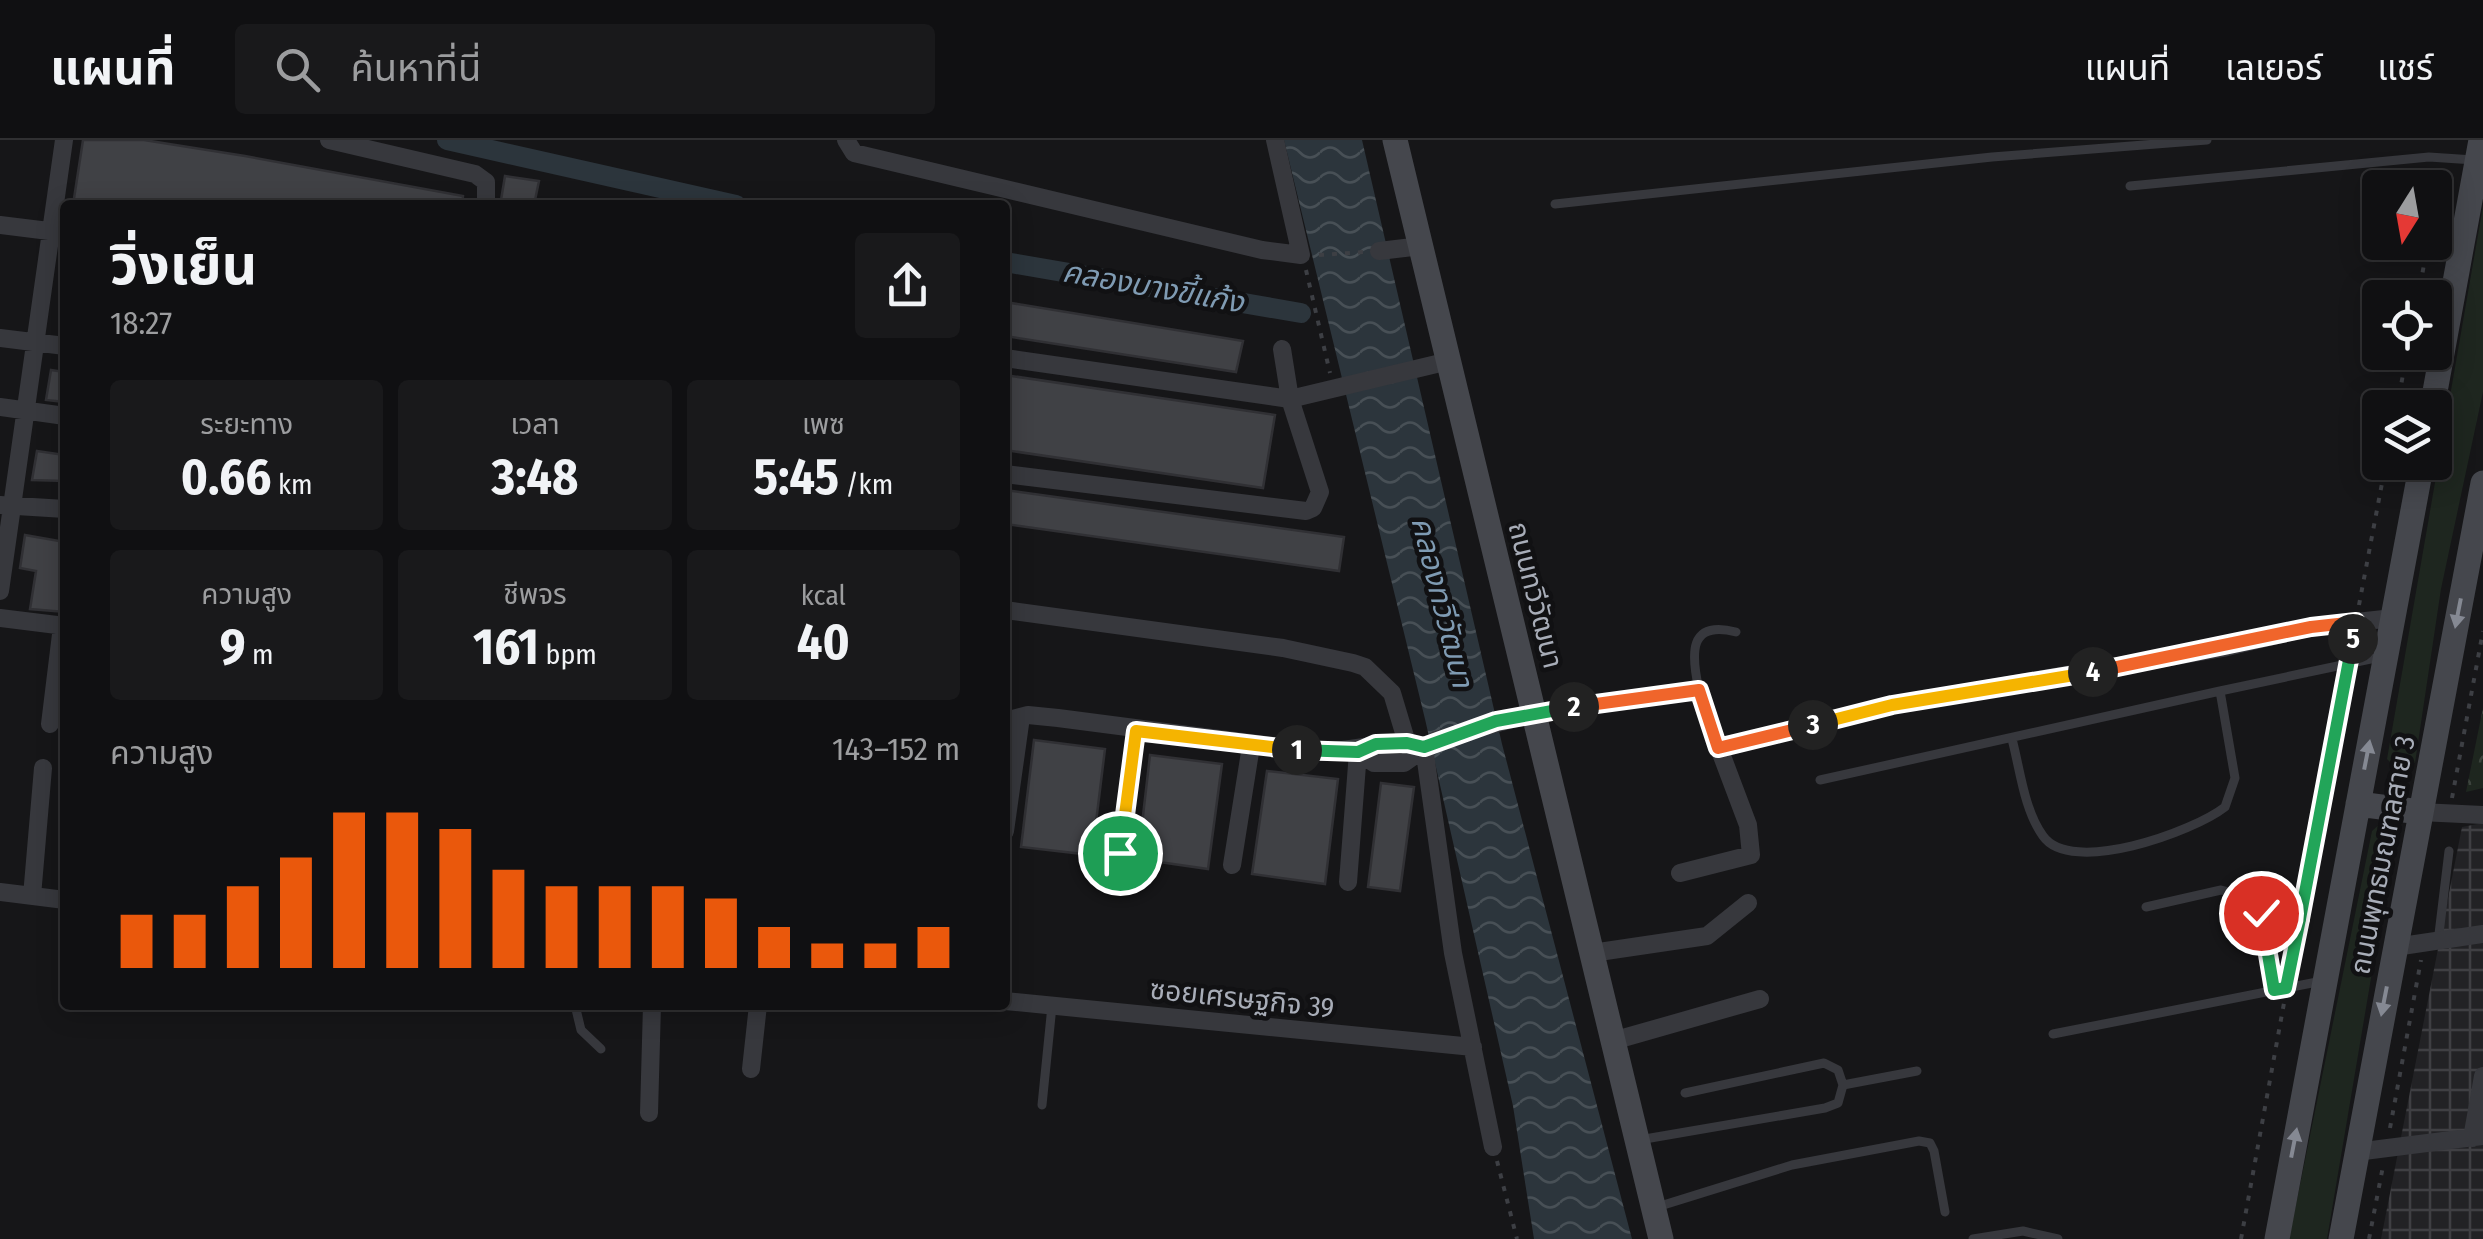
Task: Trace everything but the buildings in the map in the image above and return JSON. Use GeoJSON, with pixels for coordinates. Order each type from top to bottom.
{"type":"FeatureCollection","features":[{"type":"Feature","properties":{"kind":"main road","name":"ถนนทวีวัฒนา"},"geometry":{"type":"LineString","coordinates":[[1395,140],[1616,1040],[1661,1239]]}},
{"type":"Feature","properties":{"kind":"main road"},"geometry":{"type":"LineString","coordinates":[[2435,390],[2479,150]]}},
{"type":"Feature","properties":{"kind":"main road","name":"ถนนพุทธมณฑลสาย 3"},"geometry":{"type":"LineString","coordinates":[[2276,1239],[2419,480]]}},
{"type":"Feature","properties":{"kind":"main road","name":"ถนนพุทธมณฑลสาย 3"},"geometry":{"type":"LineString","coordinates":[[2341,1239],[2420,812],[2476,557],[2483,483]]}},
{"type":"Feature","properties":{"kind":"main road"},"geometry":{"type":"LineString","coordinates":[[2358,804],[2420,812]]}},
{"type":"Feature","properties":{"kind":"street"},"geometry":{"type":"LineString","coordinates":[[61,200],[64,140]]}},
{"type":"Feature","properties":{"kind":"street"},"geometry":{"type":"LineString","coordinates":[[329,140],[475,174],[486,182],[486,200]]}},
{"type":"Feature","properties":{"kind":"street"},"geometry":{"type":"LineString","coordinates":[[846,140],[854,153],[1262,250],[1306,255],[1275,140]]}},
{"type":"Feature","properties":{"kind":"street"},"geometry":{"type":"LineString","coordinates":[[0,225],[59,233],[7,505],[0,592]]}},
{"type":"Feature","properties":{"kind":"street"},"geometry":{"type":"LineString","coordinates":[[1379,250],[1421,246]]}},
{"type":"Feature","properties":{"kind":"street"},"geometry":{"type":"LineString","coordinates":[[0,338],[60,345]]}},
{"type":"Feature","properties":{"kind":"street"},"geometry":{"type":"LineString","coordinates":[[1010,475],[1306,511],[1313,508],[1320,492],[1290,399],[1282,349]]}},
{"type":"Feature","properties":{"kind":"street"},"geometry":{"type":"LineString","coordinates":[[1010,359],[1290,399],[1448,361]]}},
{"type":"Feature","properties":{"kind":"street"},"geometry":{"type":"LineString","coordinates":[[0,407],[60,415]]}},
{"type":"Feature","properties":{"kind":"street"},"geometry":{"type":"LineString","coordinates":[[7,505],[60,509]]}},
{"type":"Feature","properties":{"kind":"street"},"geometry":{"type":"LineString","coordinates":[[1010,611],[1283,648],[1353,663],[1365,667],[1392,693],[1422,743],[1453,952],[1493,1147]]}},
{"type":"Feature","properties":{"kind":"street"},"geometry":{"type":"LineString","coordinates":[[0,618],[60,626]]}},
{"type":"Feature","properties":{"kind":"street"},"geometry":{"type":"LineString","coordinates":[[1680,873],[1736,862],[1750,855],[1748,824],[1718,748],[1892,705],[2393,618]]}},
{"type":"Feature","properties":{"kind":"street"},"geometry":{"type":"LineString","coordinates":[[50,724],[60,654]]}},
{"type":"Feature","properties":{"kind":"street"},"geometry":{"type":"LineString","coordinates":[[1010,761],[1013,719],[1058,718],[1251,746],[1358,752],[1376,744],[1422,743],[1534,713]]}},
{"type":"Feature","properties":{"kind":"street"},"geometry":{"type":"LineString","coordinates":[[1120,853],[1136,731]]}},
{"type":"Feature","properties":{"kind":"street"},"geometry":{"type":"LineString","coordinates":[[1232,866],[1251,746]]}},
{"type":"Feature","properties":{"kind":"street"},"geometry":{"type":"LineString","coordinates":[[1348,882],[1358,752]]}},
{"type":"Feature","properties":{"kind":"street"},"geometry":{"type":"LineString","coordinates":[[32,896],[43,768]]}},
{"type":"Feature","properties":{"kind":"street"},"geometry":{"type":"LineString","coordinates":[[2420,812],[2483,814]]}},
{"type":"Feature","properties":{"kind":"street"},"geometry":{"type":"LineString","coordinates":[[0,892],[60,899]]}},
{"type":"Feature","properties":{"kind":"street"},"geometry":{"type":"LineString","coordinates":[[1592,954],[1707,936],[1748,904]]}},
{"type":"Feature","properties":{"kind":"street"},"geometry":{"type":"LineString","coordinates":[[2394,948],[2483,934]]}},
{"type":"Feature","properties":{"kind":"street"},"geometry":{"type":"LineString","coordinates":[[1616,1040],[1760,999]]}},
{"type":"Feature","properties":{"kind":"street","name":"ซอยเศรษฐกิจ 39"},"geometry":{"type":"LineString","coordinates":[[1010,1002],[1474,1046]]}},
{"type":"Feature","properties":{"kind":"street"},"geometry":{"type":"LineString","coordinates":[[649,1113],[652,1010]]}},
{"type":"Feature","properties":{"kind":"street"},"geometry":{"type":"LineString","coordinates":[[751,1069],[757,1010]]}},
{"type":"Feature","properties":{"kind":"street"},"geometry":{"type":"LineString","coordinates":[[2356,1152],[2477,1137],[2483,1076]]}},
{"type":"Feature","properties":{"kind":"lane"},"geometry":{"type":"LineString","coordinates":[[1554,204],[1992,157],[2207,140]]}},
{"type":"Feature","properties":{"kind":"lane"},"geometry":{"type":"LineString","coordinates":[[2130,186],[2479,150]]}},
{"type":"Feature","properties":{"kind":"lane"},"geometry":{"type":"LineString","coordinates":[[1718,748],[1699,690],[1694,662],[1697,640],[1706,630],[1718,627],[1736,632]]}},
{"type":"Feature","properties":{"kind":"lane"},"geometry":{"type":"LineString","coordinates":[[1820,780],[2386,656]]}},
{"type":"Feature","properties":{"kind":"lane"},"geometry":{"type":"LineString","coordinates":[[1534,713],[1699,690]]}},
{"type":"Feature","properties":{"kind":"lane"},"geometry":{"type":"LineString","coordinates":[[2012,738],[2033,818],[2044,839],[2060,849],[2092,854],[2168,835],[2225,807],[2235,778],[2220,692]]}},
{"type":"Feature","properties":{"kind":"lane"},"geometry":{"type":"LineString","coordinates":[[2438,942],[2449,852]]}},
{"type":"Feature","properties":{"kind":"lane"},"geometry":{"type":"LineString","coordinates":[[2146,908],[2221,890],[2254,898],[2261,913],[2274,990]]}},
{"type":"Feature","properties":{"kind":"lane"},"geometry":{"type":"LineString","coordinates":[[2052,1034],[2324,981]]}},
{"type":"Feature","properties":{"kind":"lane"},"geometry":{"type":"LineString","coordinates":[[1042,1105],[1052,1006]]}},
{"type":"Feature","properties":{"kind":"lane"},"geometry":{"type":"LineString","coordinates":[[576,1010],[581,1030],[601,1049]]}},
{"type":"Feature","properties":{"kind":"lane"},"geometry":{"type":"LineString","coordinates":[[1636,1141],[1825,1108],[1838,1104],[1843,1085],[1838,1070],[1824,1064],[1685,1093]]}},
{"type":"Feature","properties":{"kind":"lane"},"geometry":{"type":"LineString","coordinates":[[1843,1085],[1916,1071]]}},
{"type":"Feature","properties":{"kind":"lane"},"geometry":{"type":"LineString","coordinates":[[1653,1208],[1792,1165],[1919,1141],[1930,1143],[1934,1151],[1945,1212]]}},
{"type":"Feature","properties":{"kind":"lane"},"geometry":{"type":"LineString","coordinates":[[1974,1239],[2023,1231],[2058,1239]]}},
{"type":"Feature","properties":{"kind":"path"},"geometry":{"type":"LineString","coordinates":[[1339,389],[1325,346],[1306,255],[1379,250]]}},
{"type":"Feature","properties":{"kind":"path"},"geometry":{"type":"LineString","coordinates":[[2356,622],[2383,480]]}},
{"type":"Feature","properties":{"kind":"path"},"geometry":{"type":"LineString","coordinates":[[2241,1239],[2348,664]]}},
{"type":"Feature","properties":{"kind":"path"},"geometry":{"type":"LineString","coordinates":[[1493,1147],[1517,1239]]}},
{"type":"Feature","properties":{"kind":"shaded area"},"geometry":{"type":"Polygon","coordinates":[[[2483,823],[2483,1239],[2381,1239],[2462,827],[2483,823]]]}},
{"type":"Feature","properties":{"kind":"green space"},"geometry":{"type":"Polygon","coordinates":[[[2483,206],[2483,392],[2441,589],[2415,763],[2393,765],[2387,759],[2435,480],[2452,480],[2451,390],[2483,206]]]}},
{"type":"Feature","properties":{"kind":"green space"},"geometry":{"type":"Polygon","coordinates":[[[2483,708],[2483,788],[2466,792],[2483,708]]]}},
{"type":"Feature","properties":{"kind":"green space"},"geometry":{"type":"Polygon","coordinates":[[[2382,822],[2391,824],[2394,842],[2327,1239],[2289,1239],[2372,831],[2382,822]]]}},
{"type":"Feature","properties":{"kind":"water","name":"คลองทวีวัฒนา"},"geometry":{"type":"Polygon","coordinates":[[[1284,140],[1362,140],[1502,744],[1632,1239],[1534,1239],[1513,1106],[1425,719],[1284,140]]]}},
{"type":"Feature","properties":{"kind":"waterway","name":"คลองบางขี้แก้ง"},"geometry":{"type":"LineString","coordinates":[[447,140],[714,200]]}},
{"type":"Feature","properties":{"kind":"waterway","name":"คลองบางขี้แก้ง"},"geometry":{"type":"LineString","coordinates":[[1010,263],[1301,313]]}},
{"type":"Feature","properties":{"kind":"route"},"geometry":{"type":"LineString","coordinates":[[1120,853],[1136,731],[1319,752],[1358,752],[1376,744],[1424,747],[1512,717],[1699,690],[1718,748],[1892,705],[2074,676],[2311,627],[2356,622],[2286,988],[2274,990],[2261,913]]}}]}
